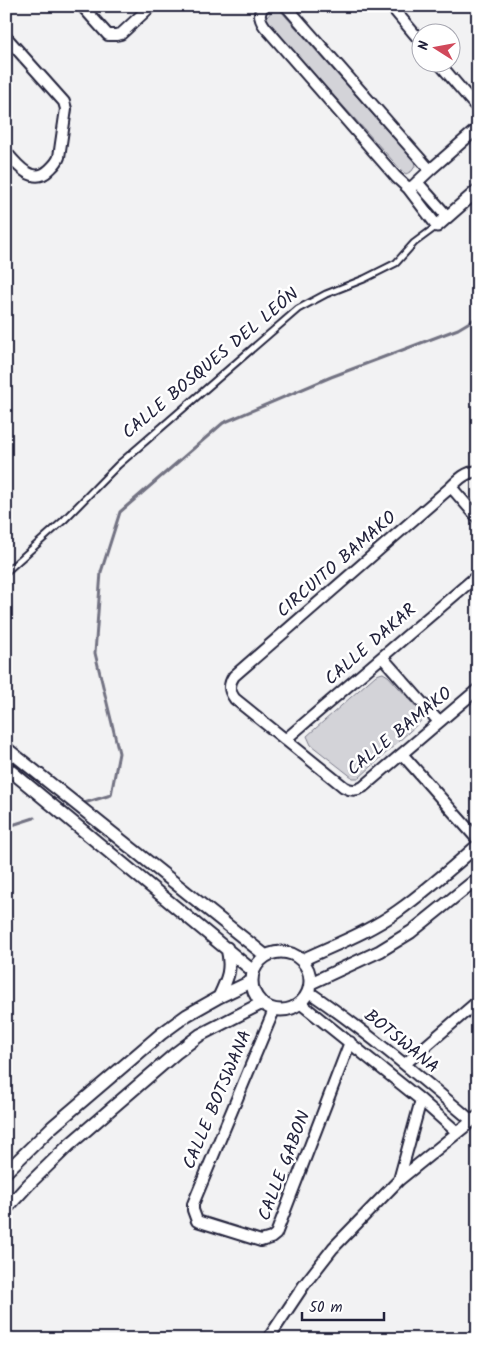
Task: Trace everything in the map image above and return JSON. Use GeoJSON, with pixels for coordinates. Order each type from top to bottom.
{"type":"FeatureCollection","features":[{"type":"Feature","properties":{"kind":"street"},"geometry":{"type":"LineString","coordinates":[[82,6],[108,35],[112,36],[121,34],[151,6]]}},
{"type":"Feature","properties":{"kind":"street"},"geometry":{"type":"LineString","coordinates":[[264,6],[259,16],[260,21],[265,27],[396,177],[412,185],[447,216]]}},
{"type":"Feature","properties":{"kind":"street"},"geometry":{"type":"LineString","coordinates":[[286,6],[430,170]]}},
{"type":"Feature","properties":{"kind":"street"},"geometry":{"type":"LineString","coordinates":[[391,6],[412,30]]}},
{"type":"Feature","properties":{"kind":"street"},"geometry":{"type":"LineString","coordinates":[[6,37],[64,102],[66,109],[59,157],[57,162],[45,174],[38,176],[25,172],[6,152]]}},
{"type":"Feature","properties":{"kind":"street"},"geometry":{"type":"LineString","coordinates":[[447,72],[478,109]]}},
{"type":"Feature","properties":{"kind":"street"},"geometry":{"type":"LineString","coordinates":[[412,185],[478,128]]}},
{"type":"Feature","properties":{"kind":"street"},"geometry":{"type":"LineString","coordinates":[[412,185],[437,226]]}},
{"type":"Feature","properties":{"kind":"street","name":"CALLE BOSQUES DEL LEÓN"},"geometry":{"type":"LineString","coordinates":[[437,226],[478,190]]}},
{"type":"Feature","properties":{"kind":"street","name":"CIRCUITO BAMAKO"},"geometry":{"type":"LineString","coordinates":[[229,688],[234,676],[465,475],[474,472]]}},
{"type":"Feature","properties":{"kind":"street"},"geometry":{"type":"LineString","coordinates":[[451,487],[478,518]]}},
{"type":"Feature","properties":{"kind":"street","name":"CALLE DAKAR"},"geometry":{"type":"LineString","coordinates":[[286,740],[478,575]]}},
{"type":"Feature","properties":{"kind":"street"},"geometry":{"type":"LineString","coordinates":[[382,657],[439,722]]}},
{"type":"Feature","properties":{"kind":"street","name":"CALLE BAMAKO"},"geometry":{"type":"LineString","coordinates":[[229,688],[235,699],[349,790],[363,787],[478,689]]}},
{"type":"Feature","properties":{"kind":"street"},"geometry":{"type":"LineString","coordinates":[[6,748],[266,956]]}},
{"type":"Feature","properties":{"kind":"street"},"geometry":{"type":"LineString","coordinates":[[402,754],[478,840]]}},
{"type":"Feature","properties":{"kind":"street"},"geometry":{"type":"LineString","coordinates":[[6,767],[227,948],[253,976]]}},
{"type":"Feature","properties":{"kind":"street"},"geometry":{"type":"LineString","coordinates":[[302,960],[368,929],[397,911],[478,845]]}},
{"type":"Feature","properties":{"kind":"street"},"geometry":{"type":"LineString","coordinates":[[310,987],[309,970],[302,960],[294,954],[284,952],[275,952],[258,962],[253,976],[253,990],[256,997],[262,1003],[274,1010],[292,1008],[300,1003],[310,987],[380,951],[411,932],[478,878]]}},
{"type":"Feature","properties":{"kind":"street"},"geometry":{"type":"LineString","coordinates":[[220,996],[229,974],[230,967],[227,948]]}},
{"type":"Feature","properties":{"kind":"street"},"geometry":{"type":"LineString","coordinates":[[6,1172],[52,1127],[161,1034],[187,1015],[253,976]]}},
{"type":"Feature","properties":{"kind":"street","name":"BOTSWANA"},"geometry":{"type":"LineString","coordinates":[[310,987],[334,1009],[475,1118]]}},
{"type":"Feature","properties":{"kind":"street"},"geometry":{"type":"LineString","coordinates":[[405,1064],[478,1001]]}},
{"type":"Feature","properties":{"kind":"street"},"geometry":{"type":"LineString","coordinates":[[6,1209],[69,1145],[176,1053],[200,1036],[262,1003]]}},
{"type":"Feature","properties":{"kind":"street","name":"BOTSWANA"},"geometry":{"type":"LineString","coordinates":[[300,1003],[421,1100],[457,1132]]}},
{"type":"Feature","properties":{"kind":"street","name":"CALLE BOTSWANA"},"geometry":{"type":"LineString","coordinates":[[193,1204],[274,1010]]}},
{"type":"Feature","properties":{"kind":"street","name":"CALLE GABON"},"geometry":{"type":"LineString","coordinates":[[193,1204],[192,1210],[197,1221],[261,1241],[271,1238],[276,1234],[350,1042]]}},
{"type":"Feature","properties":{"kind":"street"},"geometry":{"type":"LineString","coordinates":[[400,1180],[421,1100]]}},
{"type":"Feature","properties":{"kind":"street"},"geometry":{"type":"LineString","coordinates":[[268,1339],[304,1285],[333,1248],[400,1180],[475,1118]]}},
{"type":"Feature","properties":{"kind":"lane","name":"CALLE BOSQUES DEL LEÓN"},"geometry":{"type":"LineString","coordinates":[[6,572],[64,520],[118,465],[298,309],[326,294],[364,280],[396,264],[414,243],[437,226]]}},
{"type":"Feature","properties":{"kind":"shaded area"},"geometry":{"type":"Polygon","coordinates":[[[279,9],[414,161],[415,166],[412,171],[406,174],[402,171],[270,25],[266,18],[273,10],[279,9]]]}},
{"type":"Feature","properties":{"kind":"shaded area"},"geometry":{"type":"Polygon","coordinates":[[[383,673],[420,711],[422,720],[359,778],[353,778],[311,745],[307,736],[376,675],[383,673]]]}},
{"type":"Feature","properties":{"kind":"waterway"},"geometry":{"type":"LineString","coordinates":[[84,803],[111,795],[119,753],[95,653],[101,572],[120,512],[223,423],[331,377],[458,329],[478,317]]}},
{"type":"Feature","properties":{"kind":"waterway"},"geometry":{"type":"LineString","coordinates":[[6,827],[34,818]]}}]}
